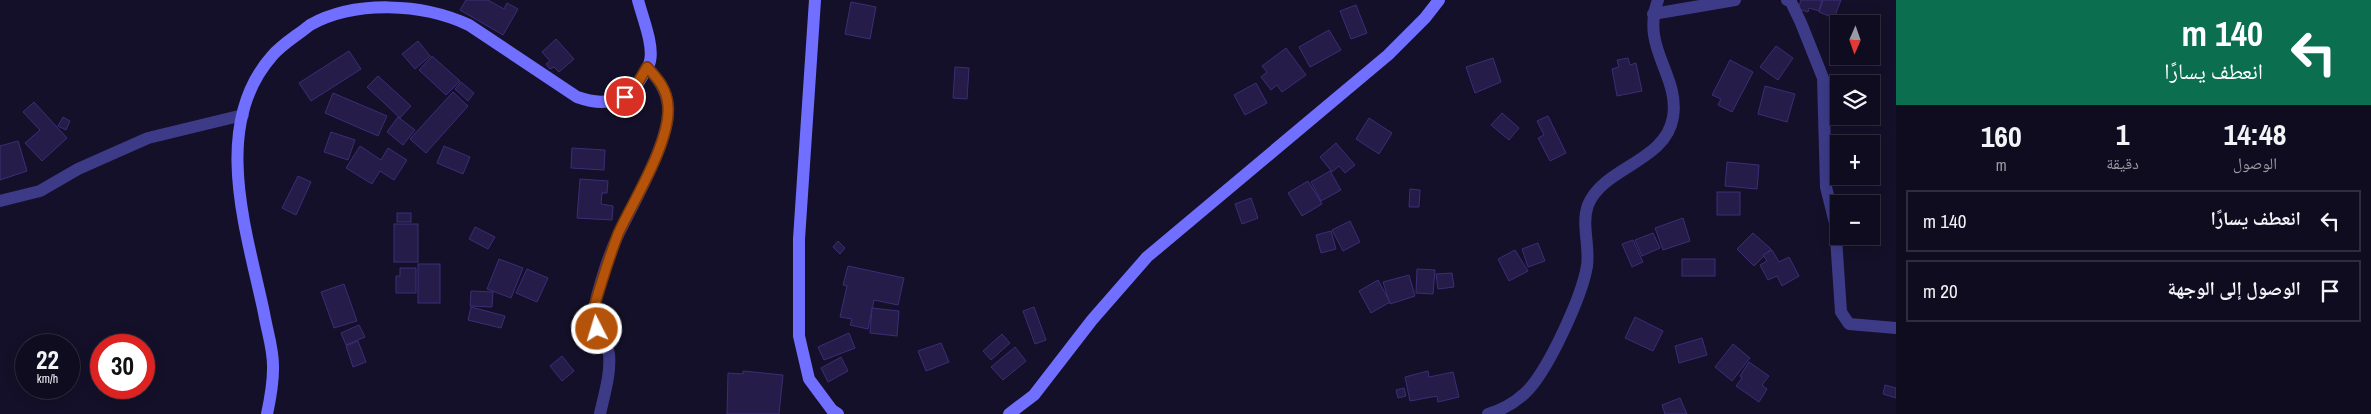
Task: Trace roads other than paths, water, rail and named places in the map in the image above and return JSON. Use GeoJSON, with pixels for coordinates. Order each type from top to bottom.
{"type":"FeatureCollection","features":[{"type":"Feature","properties":{"kind":"main road"},"geometry":{"type":"LineString","coordinates":[[267,414],[274,368],[240,196],[238,143],[249,88],[272,55],[321,19],[348,8],[364,5],[404,5],[458,20],[573,95],[590,102],[620,100],[637,84],[650,62],[649,48],[638,0]]}},
{"type":"Feature","properties":{"kind":"main road"},"geometry":{"type":"LineString","coordinates":[[815,0],[799,239],[799,336],[809,379],[832,410],[838,414]]}},
{"type":"Feature","properties":{"kind":"main road"},"geometry":{"type":"LineString","coordinates":[[1009,414],[1034,395],[1092,320],[1147,257],[1388,55],[1425,18],[1439,0]]}},
{"type":"Feature","properties":{"kind":"street"},"geometry":{"type":"LineString","coordinates":[[1488,414],[1513,404],[1526,393],[1555,348],[1580,290],[1587,266],[1586,210],[1592,194],[1656,147],[1667,132],[1673,119],[1674,104],[1670,87],[1654,45],[1653,14],[1658,0]]}},
{"type":"Feature","properties":{"kind":"street"},"geometry":{"type":"LineString","coordinates":[[1653,14],[1735,0]]}},
{"type":"Feature","properties":{"kind":"street"},"geometry":{"type":"LineString","coordinates":[[1787,0],[1791,2],[1801,23],[1823,78],[1826,187],[1835,224],[1841,312],[1849,324],[1896,328]]}},
{"type":"Feature","properties":{"kind":"street"},"geometry":{"type":"LineString","coordinates":[[600,414],[609,369],[609,357],[608,347],[594,321],[594,310],[609,258],[642,186],[666,123],[668,108],[666,92],[660,81],[647,67]]}},
{"type":"Feature","properties":{"kind":"street"},"geometry":{"type":"LineString","coordinates":[[0,201],[40,191],[78,168],[148,138],[243,115]]}}]}
